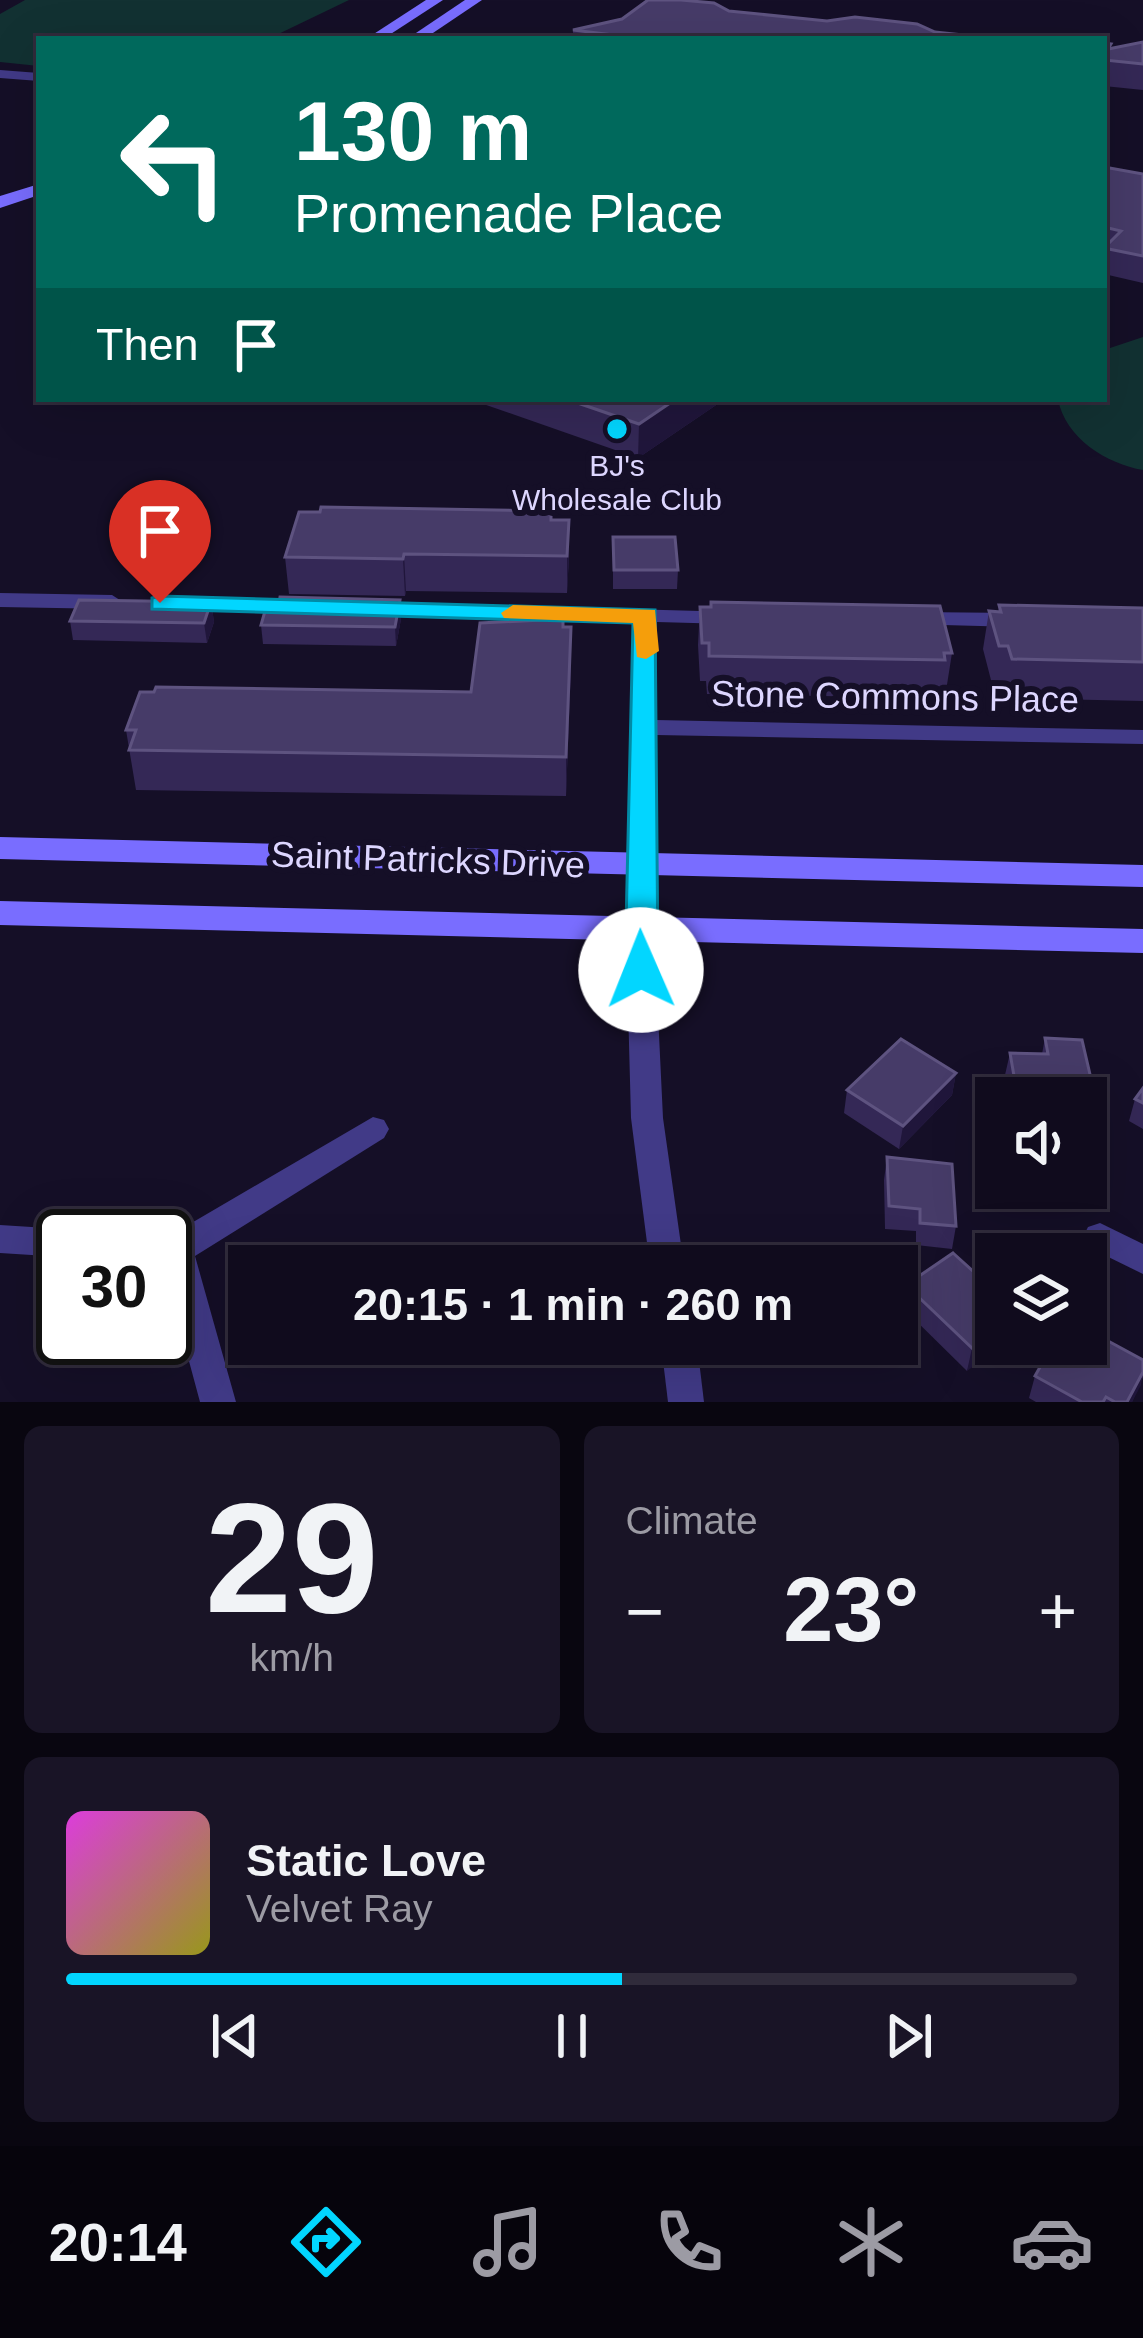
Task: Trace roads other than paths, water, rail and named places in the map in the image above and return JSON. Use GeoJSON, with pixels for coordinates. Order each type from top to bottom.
{"type":"FeatureCollection","features":[{"type":"Feature","properties":{"kind":"main road"},"geometry":{"type":"LineString","coordinates":[[379,36],[436,0]]}},
{"type":"Feature","properties":{"kind":"main road"},"geometry":{"type":"LineString","coordinates":[[419,36],[475,0]]}},
{"type":"Feature","properties":{"kind":"main road"},"geometry":{"type":"LineString","coordinates":[[0,202],[36,190]]}},
{"type":"Feature","properties":{"kind":"main road"},"geometry":{"type":"LineString","coordinates":[[0,222],[36,210]]}},
{"type":"Feature","properties":{"kind":"main road","name":"Saint Patricks Drive"},"geometry":{"type":"LineString","coordinates":[[0,848],[1143,876]]}},
{"type":"Feature","properties":{"kind":"main road","name":"Saint Patricks Drive"},"geometry":{"type":"LineString","coordinates":[[0,913],[1143,941]]}},
{"type":"Feature","properties":{"kind":"street"},"geometry":{"type":"LineString","coordinates":[[0,74],[36,77]]}},
{"type":"Feature","properties":{"kind":"street"},"geometry":{"type":"LineString","coordinates":[[0,600],[745,617]]}},
{"type":"Feature","properties":{"kind":"street"},"geometry":{"type":"LineString","coordinates":[[646,616],[640,931],[647,1118],[664,1245]]}},
{"type":"Feature","properties":{"kind":"street"},"geometry":{"type":"LineString","coordinates":[[886,619],[1049,621]]}},
{"type":"Feature","properties":{"kind":"street","name":"Stone Commons Place"},"geometry":{"type":"LineString","coordinates":[[646,727],[1143,737]]}},
{"type":"Feature","properties":{"kind":"street"},"geometry":{"type":"LineString","coordinates":[[192,1236],[373,1129]]}},
{"type":"Feature","properties":{"kind":"street"},"geometry":{"type":"LineString","coordinates":[[0,1238],[36,1241]]}},
{"type":"Feature","properties":{"kind":"street"},"geometry":{"type":"LineString","coordinates":[[1107,1241],[1143,1260]]}},
{"type":"Feature","properties":{"kind":"street"},"geometry":{"type":"LineString","coordinates":[[192,1319],[218,1402]]}},
{"type":"Feature","properties":{"kind":"street"},"geometry":{"type":"LineString","coordinates":[[682,1365],[686,1402]]}},
{"type":"Feature","properties":{"kind":"place","name":"BJ's Wholesale Club"},"geometry":{"type":"Point","coordinates":[617,429]}}]}
